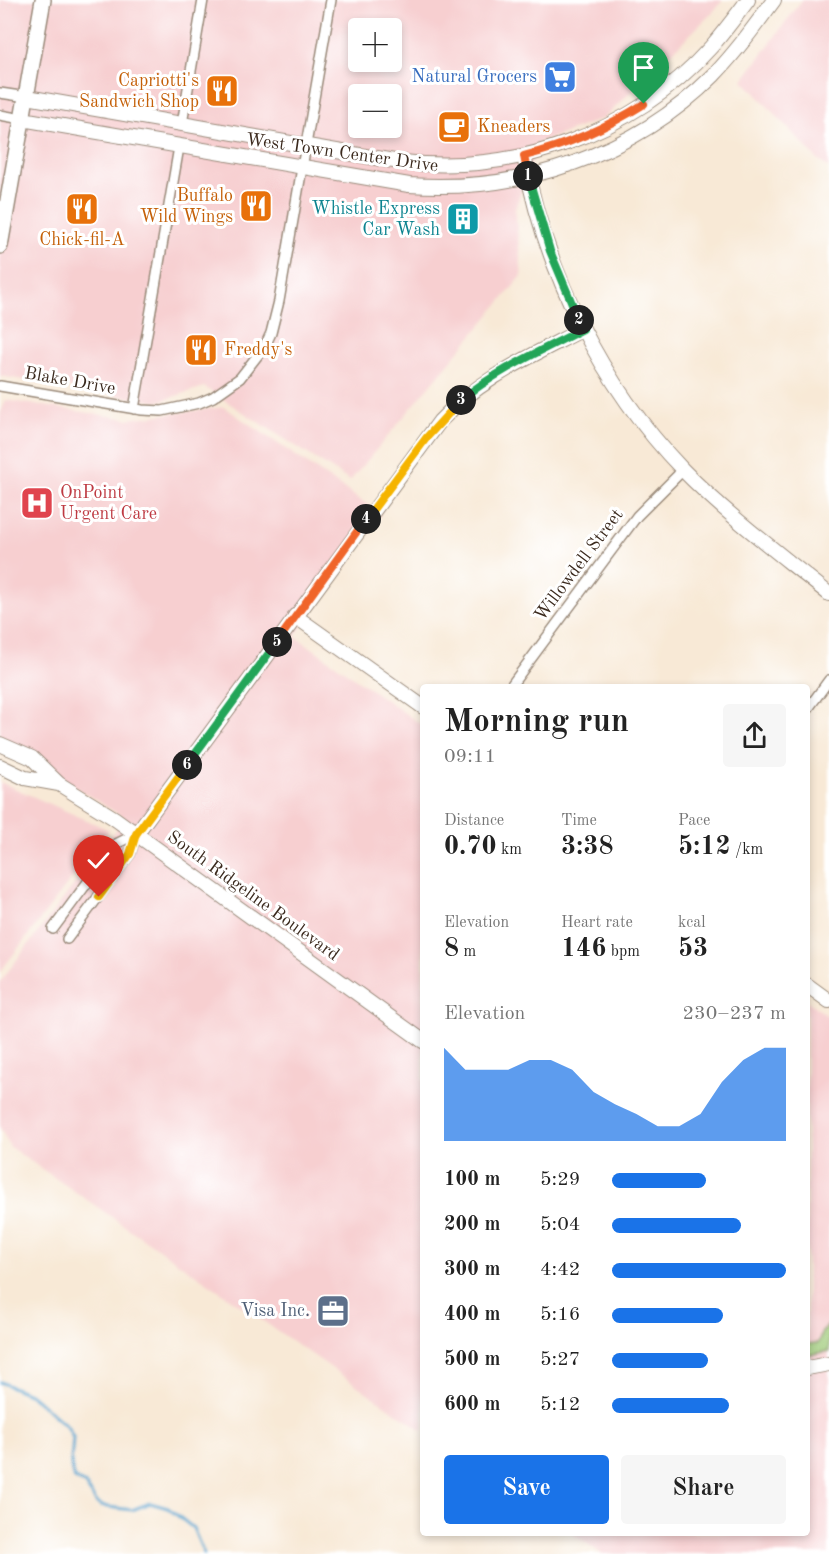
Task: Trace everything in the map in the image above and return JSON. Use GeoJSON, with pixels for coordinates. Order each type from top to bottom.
{"type":"FeatureCollection","features":[{"type":"Feature","properties":{"kind":"main road"},"geometry":{"type":"LineString","coordinates":[[0,246],[43,0]]}},
{"type":"Feature","properties":{"kind":"street"},"geometry":{"type":"LineString","coordinates":[[182,124],[204,0]]}},
{"type":"Feature","properties":{"kind":"street","name":"Blake Drive"},"geometry":{"type":"LineString","coordinates":[[0,386],[134,409],[162,411],[199,403],[213,397],[240,378],[268,340],[276,315],[331,0]]}},
{"type":"Feature","properties":{"kind":"street","name":"West Town Center Drive"},"geometry":{"type":"LineString","coordinates":[[27,97],[401,162],[476,163],[524,156],[558,146],[614,122],[652,99],[680,77],[705,53],[748,0]]}},
{"type":"Feature","properties":{"kind":"street","name":"West Town Center Drive"},"geometry":{"type":"LineString","coordinates":[[22,120],[389,182],[431,186],[472,185],[528,177],[565,166],[608,149],[671,112],[698,90],[726,62],[774,0]]}},
{"type":"Feature","properties":{"kind":"street"},"geometry":{"type":"LineString","coordinates":[[0,93],[27,97]]}},
{"type":"Feature","properties":{"kind":"street"},"geometry":{"type":"LineString","coordinates":[[0,115],[22,120]]}},
{"type":"Feature","properties":{"kind":"street"},"geometry":{"type":"LineString","coordinates":[[134,409],[178,147]]}},
{"type":"Feature","properties":{"kind":"street"},"geometry":{"type":"LineString","coordinates":[[524,156],[550,251],[583,329],[603,365],[637,414],[683,470],[724,508],[829,594]]}},
{"type":"Feature","properties":{"kind":"street"},"geometry":{"type":"LineString","coordinates":[[67,939],[130,854],[136,834],[420,445],[450,410],[471,392],[494,376],[583,329]]}},
{"type":"Feature","properties":{"kind":"street","name":"Willowdell Street"},"geometry":{"type":"LineString","coordinates":[[512,684],[637,516],[683,470]]}},
{"type":"Feature","properties":{"kind":"street"},"geometry":{"type":"LineString","coordinates":[[295,616],[420,705]]}},
{"type":"Feature","properties":{"kind":"street"},"geometry":{"type":"LineString","coordinates":[[810,706],[829,680]]}},
{"type":"Feature","properties":{"kind":"street","name":"South Ridgeline Boulevard"},"geometry":{"type":"LineString","coordinates":[[0,744],[32,758],[59,784],[136,834],[420,1039]]}},
{"type":"Feature","properties":{"kind":"street","name":"South Ridgeline Boulevard"},"geometry":{"type":"LineString","coordinates":[[0,766],[25,778],[59,784]]}},
{"type":"Feature","properties":{"kind":"street"},"geometry":{"type":"LineString","coordinates":[[53,929],[116,844],[136,834]]}},
{"type":"Feature","properties":{"kind":"street"},"geometry":{"type":"LineString","coordinates":[[810,987],[829,1001]]}},
{"type":"Feature","properties":{"kind":"street"},"geometry":{"type":"LineString","coordinates":[[810,1367],[829,1364]]}},
{"type":"Feature","properties":{"kind":"shaded area"},"geometry":{"type":"Polygon","coordinates":[[[0,0],[723,0],[604,118],[538,143],[515,209],[522,276],[350,481],[204,387],[157,402],[0,376],[0,0]]]}},
{"type":"Feature","properties":{"kind":"shaded area"},"geometry":{"type":"Polygon","coordinates":[[[802,0],[829,0],[829,168],[818,160],[743,80],[802,0]]]}},
{"type":"Feature","properties":{"kind":"shaded area"},"geometry":{"type":"Polygon","coordinates":[[[5,400],[128,419],[224,407],[381,514],[295,636],[420,724],[420,1429],[10,1147],[0,1127],[0,982],[125,818],[0,741],[0,415],[5,400]]]}},
{"type":"Feature","properties":{"kind":"shaded area"},"geometry":{"type":"Polygon","coordinates":[[[0,782],[109,830],[0,972],[0,782]]]}},
{"type":"Feature","properties":{"kind":"shaded area"},"geometry":{"type":"Polygon","coordinates":[[[810,1003],[829,1017],[829,1554],[602,1554],[576,1536],[810,1536],[810,1003]]]}},
{"type":"Feature","properties":{"kind":"green space"},"geometry":{"type":"Polygon","coordinates":[[[829,1325],[829,1351],[810,1354],[810,1344],[818,1343],[822,1331],[829,1325]]]}},
{"type":"Feature","properties":{"kind":"waterway"},"geometry":{"type":"LineString","coordinates":[[0,1382],[31,1395],[67,1426],[73,1437],[71,1464],[74,1478],[85,1484],[95,1501],[101,1506],[132,1510],[150,1503],[168,1508],[193,1528],[204,1554]]}},
{"type":"Feature","properties":{"kind":"place","name":"Natural Grocers"},"geometry":{"type":"Point","coordinates":[560,77]}},
{"type":"Feature","properties":{"kind":"place","name":"Capriotti's Sandwich Shop"},"geometry":{"type":"Point","coordinates":[222,91]}},
{"type":"Feature","properties":{"kind":"place","name":"Kneaders"},"geometry":{"type":"Point","coordinates":[454,127]}},
{"type":"Feature","properties":{"kind":"place","name":"Buffalo Wild Wings"},"geometry":{"type":"Point","coordinates":[256,206]}},
{"type":"Feature","properties":{"kind":"place","name":"Chick-fil-A"},"geometry":{"type":"Point","coordinates":[82,209]}},
{"type":"Feature","properties":{"kind":"place","name":"Whistle Express Car Wash"},"geometry":{"type":"Point","coordinates":[463,219]}},
{"type":"Feature","properties":{"kind":"place","name":"Freddy's"},"geometry":{"type":"Point","coordinates":[201,350]}},
{"type":"Feature","properties":{"kind":"place","name":"OnPoint Urgent Care"},"geometry":{"type":"Point","coordinates":[37,503]}},
{"type":"Feature","properties":{"kind":"place","name":"Visa Inc."},"geometry":{"type":"Point","coordinates":[333,1311]}},
{"type":"Feature","properties":{"kind":"route"},"geometry":{"type":"LineString","coordinates":[[99,897],[130,854],[136,834],[420,445],[440,421],[481,384],[583,329],[550,251],[524,156],[585,136],[644,104]]}}]}
